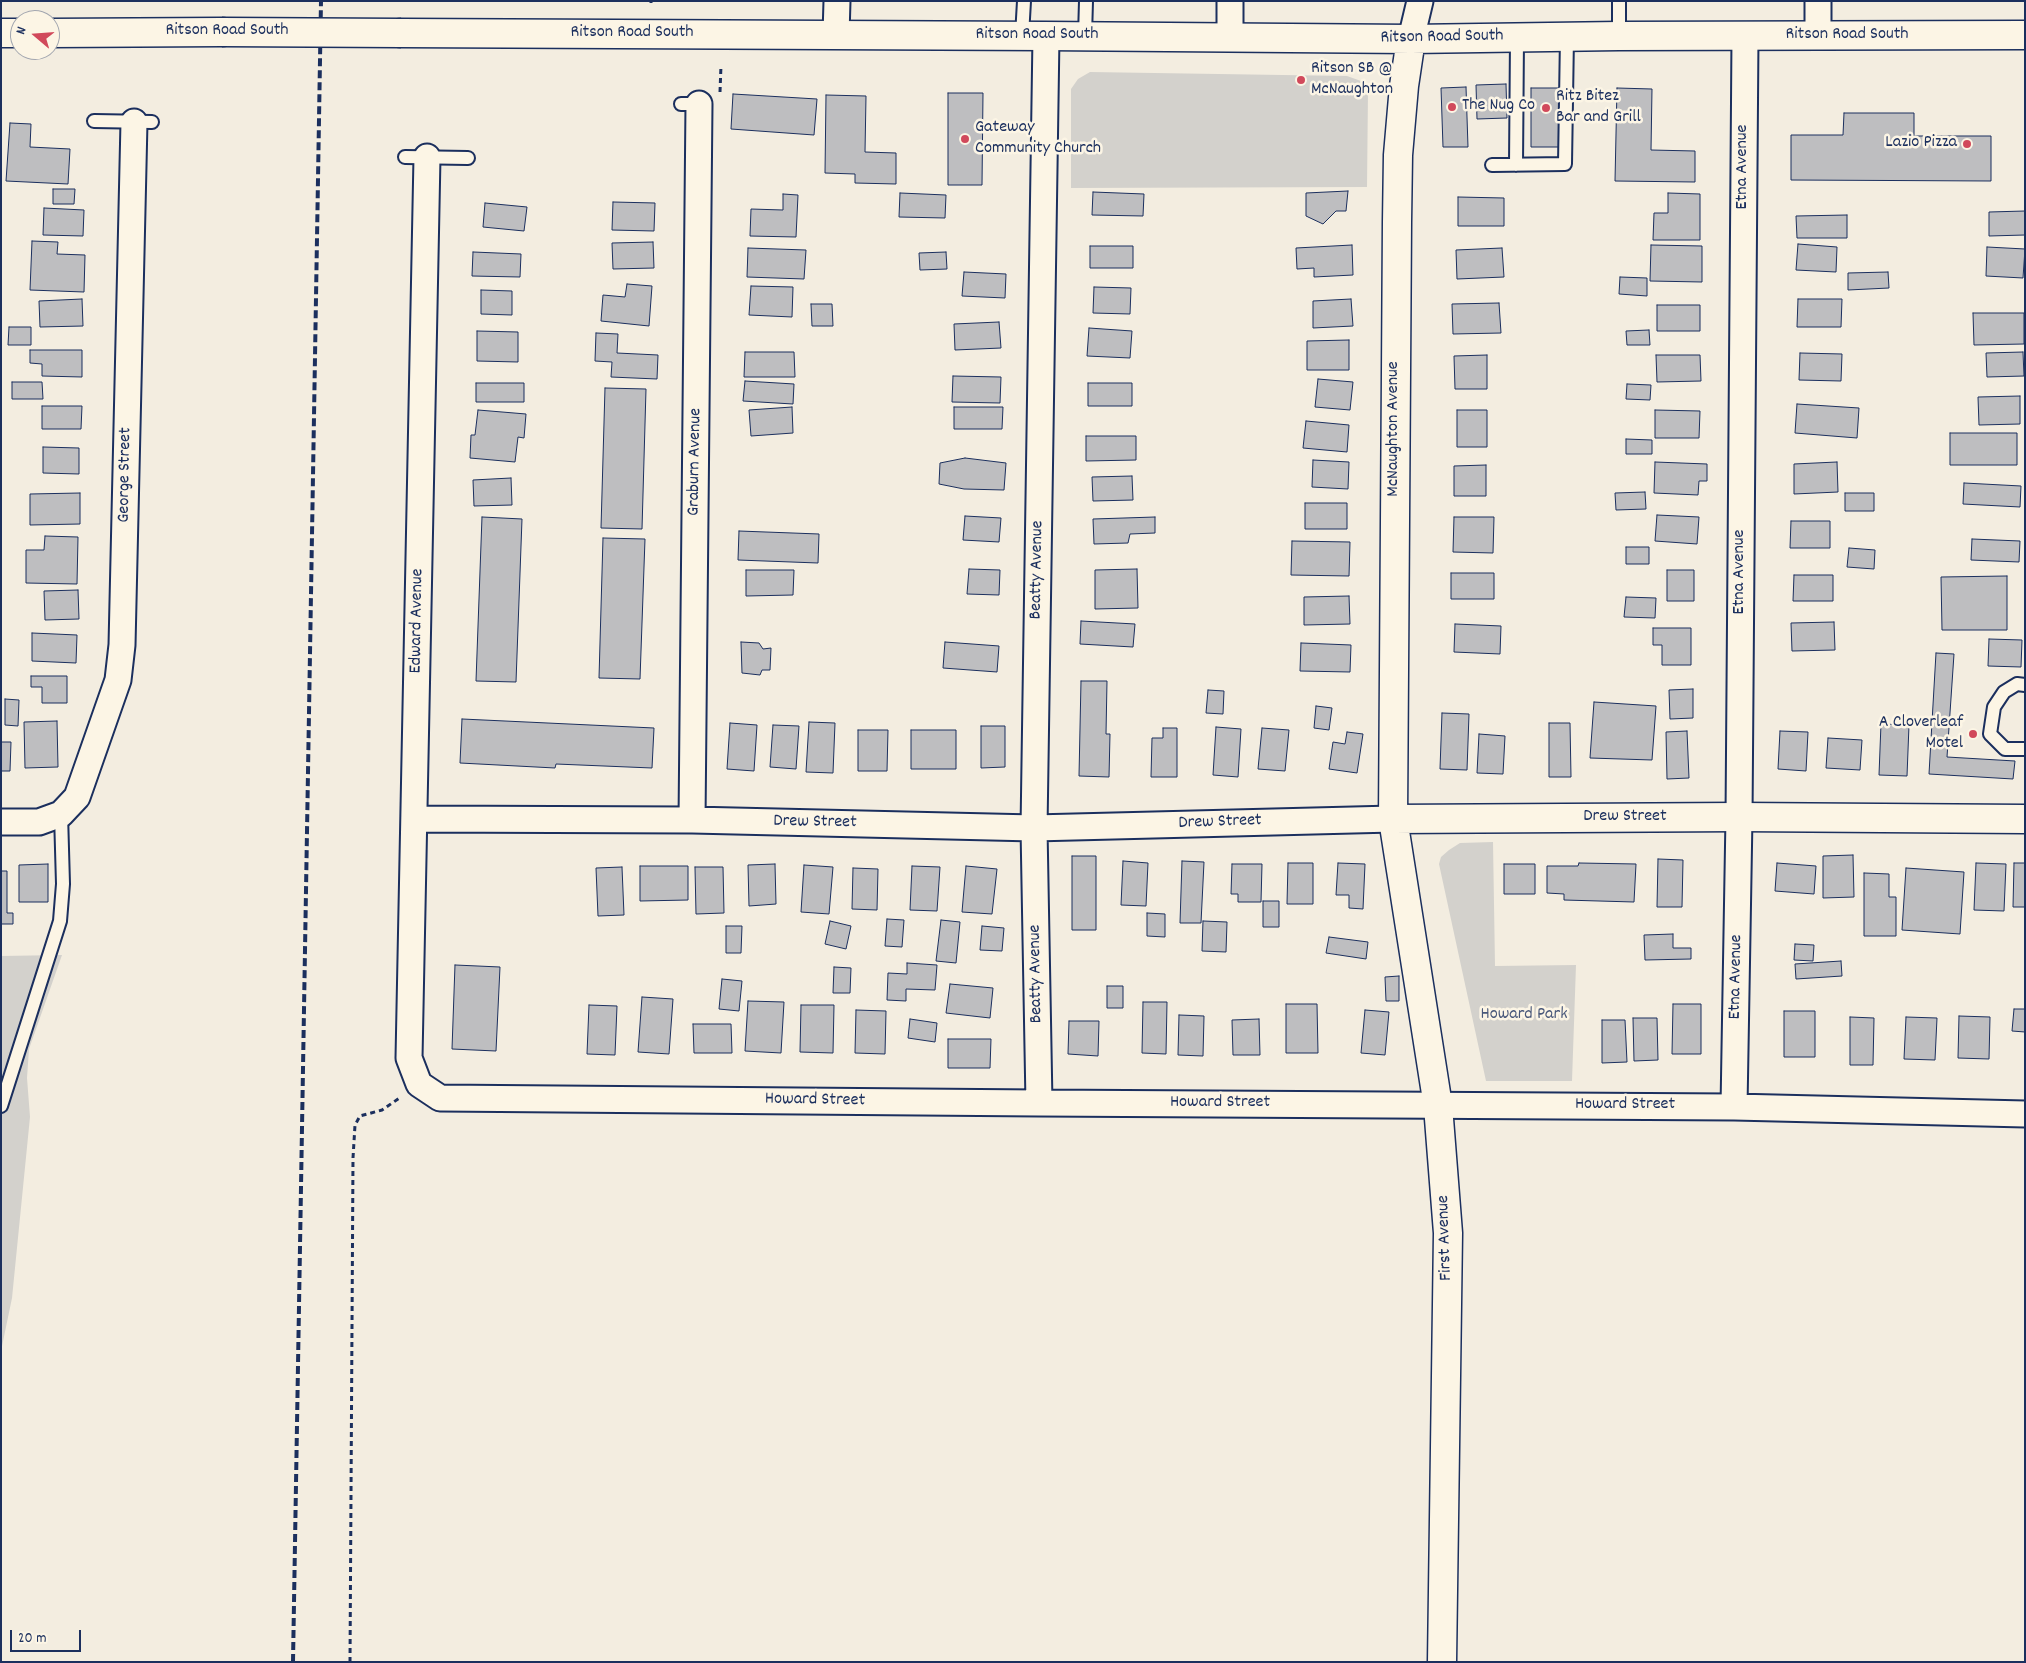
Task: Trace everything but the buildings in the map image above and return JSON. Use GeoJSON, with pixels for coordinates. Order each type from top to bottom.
{"type":"FeatureCollection","features":[{"type":"Feature","properties":{"kind":"main road","name":"Ritson Road South"},"geometry":{"type":"LineString","coordinates":[[60,33],[222,32],[1411,39],[1568,36],[1745,37],[2025,34]]}},
{"type":"Feature","properties":{"kind":"main road","name":"McNaughton Avenue"},"geometry":{"type":"LineString","coordinates":[[1393,819],[1398,155],[1411,39]]}},
{"type":"Feature","properties":{"kind":"main road","name":"Drew Street"},"geometry":{"type":"LineString","coordinates":[[1393,819],[1739,817],[2025,819]]}},
{"type":"Feature","properties":{"kind":"main road","name":"First Avenue"},"geometry":{"type":"LineString","coordinates":[[1393,819],[1438,1106],[1448,1233],[1442,1662]]}},
{"type":"Feature","properties":{"kind":"street"},"geometry":{"type":"LineString","coordinates":[[836,36],[837,1]]}},
{"type":"Feature","properties":{"kind":"street"},"geometry":{"type":"LineString","coordinates":[[1230,1],[1230,37]]}},
{"type":"Feature","properties":{"kind":"street"},"geometry":{"type":"LineString","coordinates":[[1411,39],[1420,1]]}},
{"type":"Feature","properties":{"kind":"street"},"geometry":{"type":"LineString","coordinates":[[1818,1],[1818,35]]}},
{"type":"Feature","properties":{"kind":"street","name":"Beatty Avenue"},"geometry":{"type":"LineString","coordinates":[[1034,36],[1034,828],[1039,1104]]}},
{"type":"Feature","properties":{"kind":"street","name":"Etna Avenue"},"geometry":{"type":"LineString","coordinates":[[1734,1107],[1739,817],[1745,37]]}},
{"type":"Feature","properties":{"kind":"street","name":"Graburn Avenue"},"geometry":{"type":"LineString","coordinates":[[692,820],[703,102]]}},
{"type":"Feature","properties":{"kind":"street","name":"George Street"},"geometry":{"type":"LineString","coordinates":[[61,814],[77,797],[118,680],[122,645],[143,122]]}},
{"type":"Feature","properties":{"kind":"street","name":"Edward Avenue"},"geometry":{"type":"LineString","coordinates":[[413,1088],[409,1058],[415,819],[416,157]]}},
{"type":"Feature","properties":{"kind":"street"},"geometry":{"type":"LineString","coordinates":[[1,822],[39,822],[61,814]]}},
{"type":"Feature","properties":{"kind":"street","name":"Drew Street"},"geometry":{"type":"LineString","coordinates":[[415,819],[692,820],[1034,828],[1393,819]]}},
{"type":"Feature","properties":{"kind":"street","name":"Howard Street"},"geometry":{"type":"LineString","coordinates":[[413,1088],[440,1098],[1039,1104],[1734,1107],[2025,1114]]}},
{"type":"Feature","properties":{"kind":"lane"},"geometry":{"type":"LineString","coordinates":[[1024,1],[1034,36]]}},
{"type":"Feature","properties":{"kind":"lane"},"geometry":{"type":"LineString","coordinates":[[1085,36],[1086,1]]}},
{"type":"Feature","properties":{"kind":"lane"},"geometry":{"type":"LineString","coordinates":[[1619,1],[1619,36]]}},
{"type":"Feature","properties":{"kind":"lane"},"geometry":{"type":"LineString","coordinates":[[1492,165],[1565,164],[1568,36]]}},
{"type":"Feature","properties":{"kind":"lane"},"geometry":{"type":"LineString","coordinates":[[1516,165],[1517,38]]}},
{"type":"Feature","properties":{"kind":"lane"},"geometry":{"type":"LineString","coordinates":[[94,121],[143,122]]}},
{"type":"Feature","properties":{"kind":"lane"},"geometry":{"type":"LineString","coordinates":[[416,157],[468,158]]}},
{"type":"Feature","properties":{"kind":"lane"},"geometry":{"type":"LineString","coordinates":[[2025,685],[2017,684],[2004,692],[1994,707],[1990,734],[2005,749],[2025,749]]}},
{"type":"Feature","properties":{"kind":"lane"},"geometry":{"type":"LineString","coordinates":[[1,1106],[60,922],[63,884],[61,814]]}},
{"type":"Feature","properties":{"kind":"path"},"geometry":{"type":"LineString","coordinates":[[703,102],[721,65]]}},
{"type":"Feature","properties":{"kind":"path"},"geometry":{"type":"LineString","coordinates":[[350,1662],[353,1158],[355,1125],[360,1116],[382,1110],[413,1088]]}},
{"type":"Feature","properties":{"kind":"green space"},"geometry":{"type":"Polygon","coordinates":[[[1090,72],[1347,76],[1361,81],[1368,91],[1367,187],[1071,188],[1071,89],[1078,79],[1090,72]]]}},
{"type":"Feature","properties":{"kind":"green space","name":"Howard Park"},"geometry":{"type":"Polygon","coordinates":[[[1493,842],[1495,966],[1576,965],[1572,1081],[1486,1081],[1439,864],[1441,857],[1460,843],[1493,842]]]}},
{"type":"Feature","properties":{"kind":"green space"},"geometry":{"type":"Polygon","coordinates":[[[62,955],[29,1049],[27,1078],[30,1117],[12,1298],[1,1351],[1,956],[62,955]]]}},
{"type":"Feature","properties":{"kind":"railway"},"geometry":{"type":"LineString","coordinates":[[293,1662],[321,1]]}},
{"type":"Feature","properties":{"kind":"place","name":"Ritson SB @ McNaughton"},"geometry":{"type":"Point","coordinates":[1301,80]}},
{"type":"Feature","properties":{"kind":"place","name":"The Nug Co"},"geometry":{"type":"Point","coordinates":[1452,107]}},
{"type":"Feature","properties":{"kind":"place","name":"Ritz Bitez Bar and Grill"},"geometry":{"type":"Point","coordinates":[1546,108]}},
{"type":"Feature","properties":{"kind":"place","name":"Gateway Community Church"},"geometry":{"type":"Point","coordinates":[965,139]}},
{"type":"Feature","properties":{"kind":"place","name":"Lazio Pizza"},"geometry":{"type":"Point","coordinates":[1967,144]}},
{"type":"Feature","properties":{"kind":"place","name":"A Cloverleaf Motel"},"geometry":{"type":"Point","coordinates":[1973,734]}}]}
